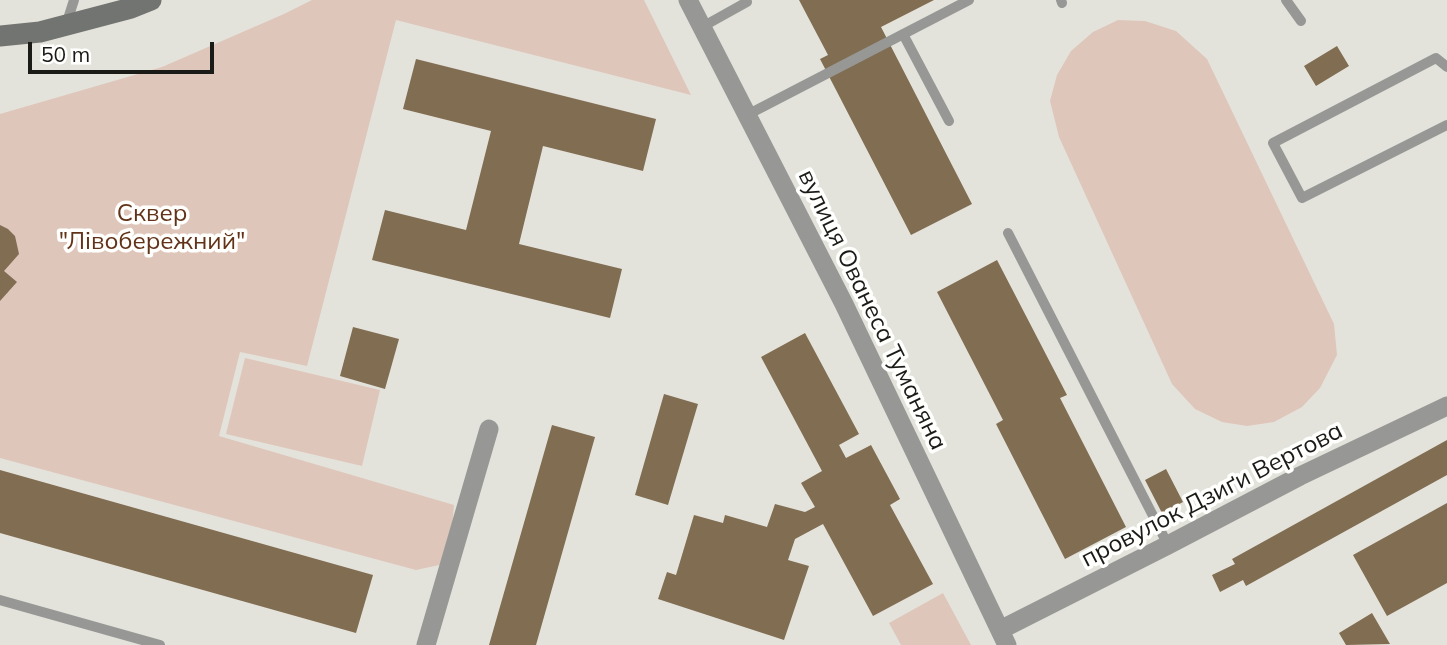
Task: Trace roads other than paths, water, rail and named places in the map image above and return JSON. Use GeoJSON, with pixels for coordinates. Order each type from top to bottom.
{"type":"FeatureCollection","features":[{"type":"Feature","properties":{"kind":"main road"},"geometry":{"type":"LineString","coordinates":[[0,36],[40,32],[131,8],[151,0]]}},
{"type":"Feature","properties":{"kind":"street","name":"вулиця Ованеса Туманяна"},"geometry":{"type":"LineString","coordinates":[[688,0],[844,303],[1004,637]]}},
{"type":"Feature","properties":{"kind":"street","name":"провулок Дзиґи Вертова"},"geometry":{"type":"LineString","coordinates":[[1004,637],[1168,545],[1300,476],[1447,406]]}},
{"type":"Feature","properties":{"kind":"street"},"geometry":{"type":"LineString","coordinates":[[426,645],[489,429]]}},
{"type":"Feature","properties":{"kind":"lane"},"geometry":{"type":"LineString","coordinates":[[66,25],[74,0]]}},
{"type":"Feature","properties":{"kind":"lane"},"geometry":{"type":"LineString","coordinates":[[702,27],[747,2],[746,0]]}},
{"type":"Feature","properties":{"kind":"lane"},"geometry":{"type":"LineString","coordinates":[[747,115],[969,0]]}},
{"type":"Feature","properties":{"kind":"lane"},"geometry":{"type":"LineString","coordinates":[[1286,0],[1301,21]]}},
{"type":"Feature","properties":{"kind":"lane"},"geometry":{"type":"LineString","coordinates":[[903,34],[949,121]]}},
{"type":"Feature","properties":{"kind":"lane"},"geometry":{"type":"LineString","coordinates":[[1447,67],[1436,58],[1273,143],[1302,198],[1447,125]]}},
{"type":"Feature","properties":{"kind":"lane"},"geometry":{"type":"LineString","coordinates":[[1008,233],[1168,545]]}},
{"type":"Feature","properties":{"kind":"lane"},"geometry":{"type":"LineString","coordinates":[[0,600],[160,645]]}},
{"type":"Feature","properties":{"kind":"park label","name":"Сквер \"Лівобережний\""},"geometry":{"type":"Point","coordinates":[152,228]}}]}
